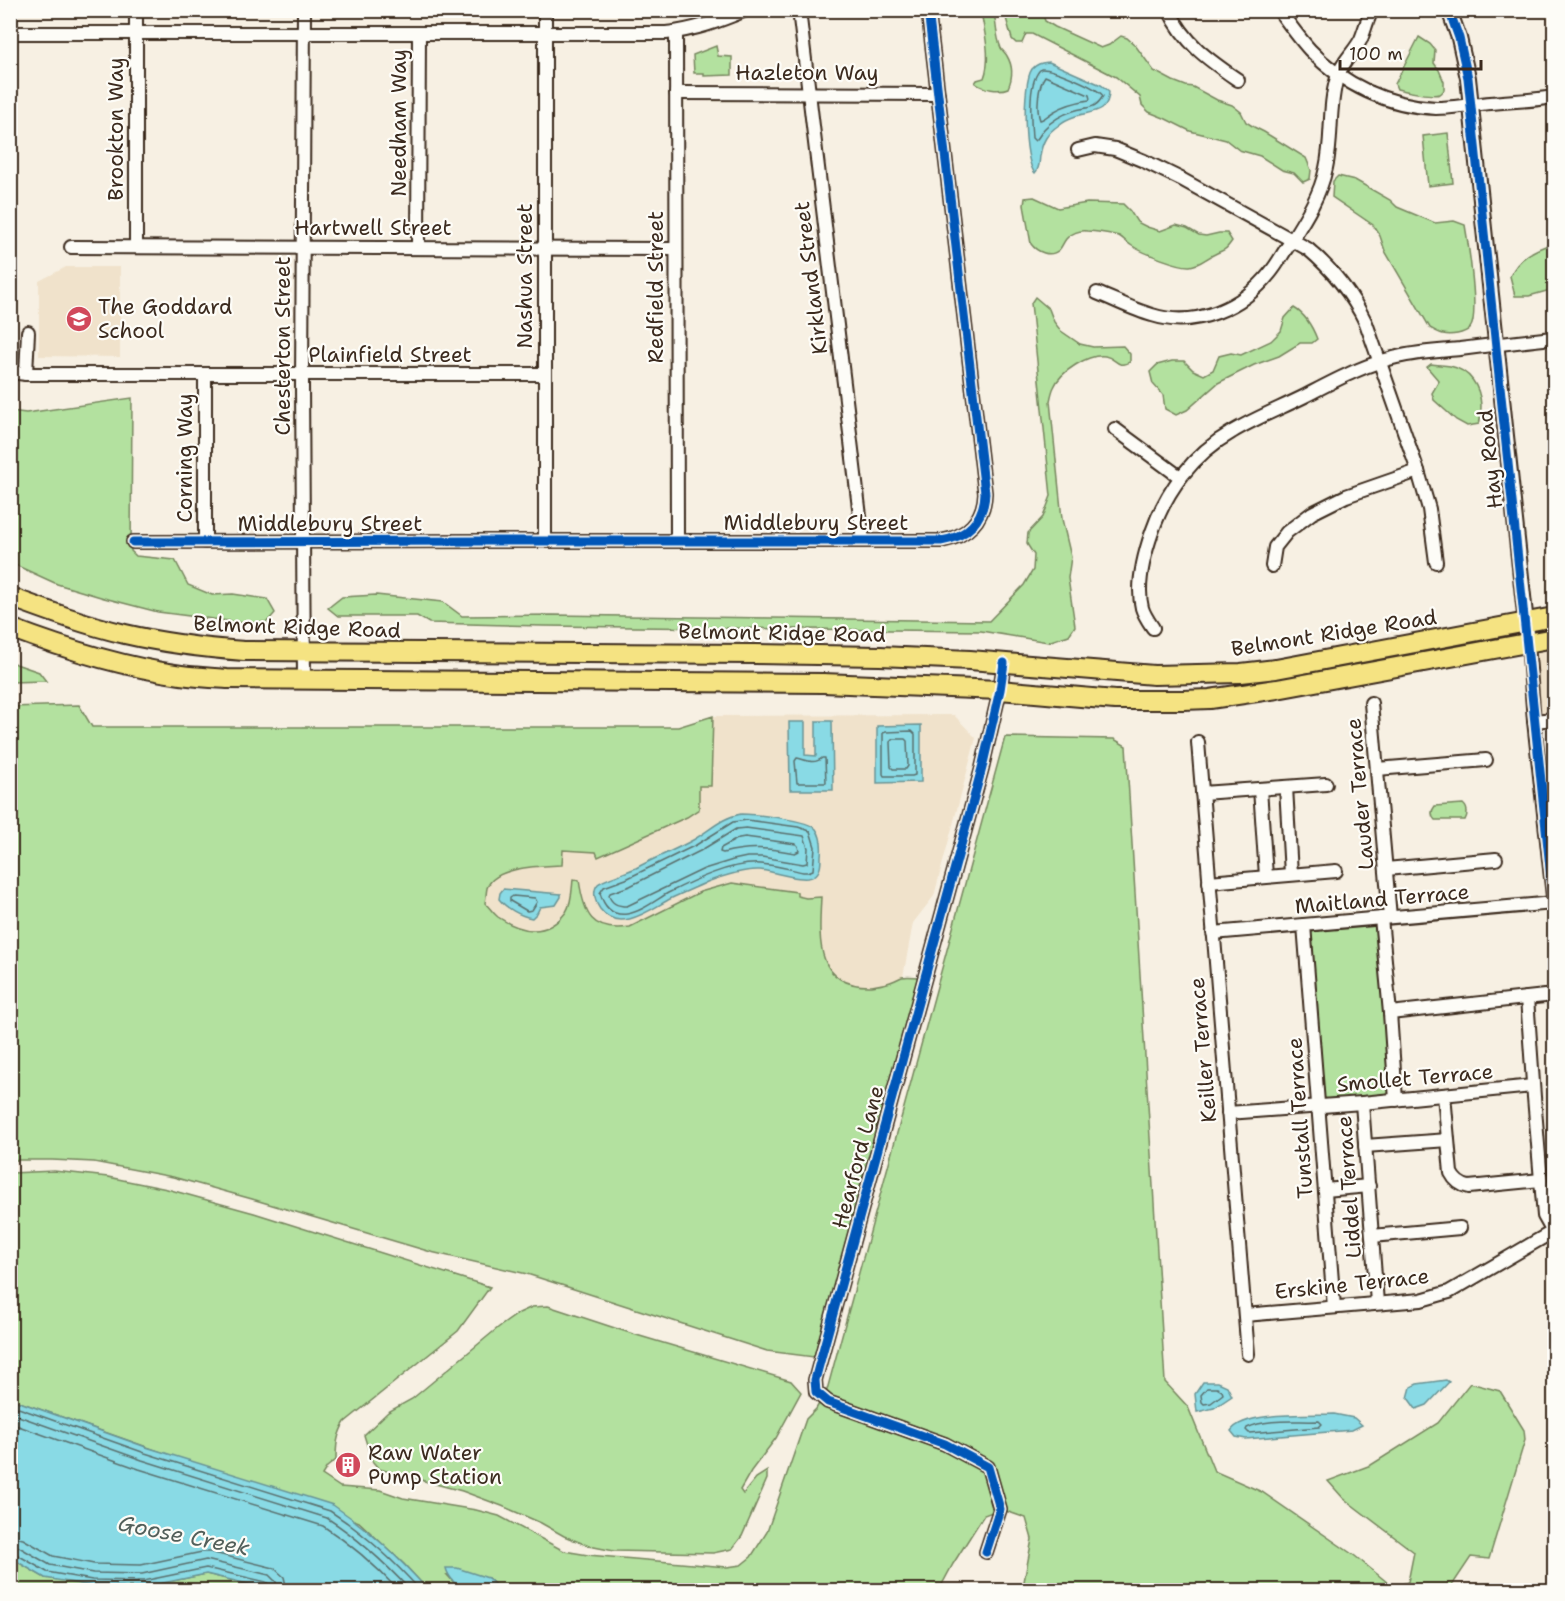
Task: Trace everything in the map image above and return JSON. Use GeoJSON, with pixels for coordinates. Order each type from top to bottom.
{"type":"FeatureCollection","features":[{"type":"Feature","properties":{"kind":"main road","name":"Belmont Ridge Road"},"geometry":{"type":"LineString","coordinates":[[10,597],[123,634],[189,646],[244,651],[880,656],[970,660],[1154,675],[1240,673],[1276,669],[1554,617]]}},
{"type":"Feature","properties":{"kind":"main road","name":"Belmont Ridge Road"},"geometry":{"type":"LineString","coordinates":[[10,628],[82,653],[180,675],[227,679],[823,683],[1000,690],[1143,701],[1210,699],[1277,689],[1554,638]]}},
{"type":"Feature","properties":{"kind":"main road"},"geometry":{"type":"LineString","coordinates":[[720,683],[723,671],[731,661],[755,654]]}},
{"type":"Feature","properties":{"kind":"street","name":"Brookton Way"},"geometry":{"type":"LineString","coordinates":[[136,10],[136,247]]}},
{"type":"Feature","properties":{"kind":"street","name":"Chesterton Street"},"geometry":{"type":"LineString","coordinates":[[304,10],[304,681]]}},
{"type":"Feature","properties":{"kind":"street","name":"Nashua Street"},"geometry":{"type":"LineString","coordinates":[[545,10],[545,541]]}},
{"type":"Feature","properties":{"kind":"street"},"geometry":{"type":"LineString","coordinates":[[10,33],[676,32],[717,22],[746,10]]}},
{"type":"Feature","properties":{"kind":"street","name":"Kirkland Street"},"geometry":{"type":"LineString","coordinates":[[800,10],[863,542]]}},
{"type":"Feature","properties":{"kind":"street","name":"Middlebury Street"},"geometry":{"type":"LineString","coordinates":[[133,542],[941,542],[963,534],[979,517],[984,505],[985,493],[928,10]]}},
{"type":"Feature","properties":{"kind":"street"},"geometry":{"type":"LineString","coordinates":[[1169,10],[1181,33],[1196,49],[1238,80]]}},
{"type":"Feature","properties":{"kind":"street"},"geometry":{"type":"LineString","coordinates":[[1279,10],[1308,48],[1338,75],[1370,93],[1402,104],[1436,108],[1554,97]]}},
{"type":"Feature","properties":{"kind":"street","name":"Hay Road"},"geometry":{"type":"LineString","coordinates":[[1449,10],[1468,78],[1554,904]]}},
{"type":"Feature","properties":{"kind":"street"},"geometry":{"type":"LineString","coordinates":[[1097,293],[1151,315],[1184,319],[1209,315],[1233,306],[1252,292],[1272,271],[1311,207],[1326,170],[1331,106],[1338,75],[1361,40],[1369,17]]}},
{"type":"Feature","properties":{"kind":"street","name":"Redfield Street"},"geometry":{"type":"LineString","coordinates":[[676,32],[677,542]]}},
{"type":"Feature","properties":{"kind":"street","name":"Needham Way"},"geometry":{"type":"LineString","coordinates":[[418,248],[419,33]]}},
{"type":"Feature","properties":{"kind":"street","name":"Hazleton Way"},"geometry":{"type":"LineString","coordinates":[[676,93],[938,94]]}},
{"type":"Feature","properties":{"kind":"street"},"geometry":{"type":"LineString","coordinates":[[1078,150],[1095,146],[1115,149],[1181,178],[1308,249],[1346,287],[1366,323],[1418,471],[1429,508],[1436,562]]}},
{"type":"Feature","properties":{"kind":"street","name":"Hartwell Street"},"geometry":{"type":"LineString","coordinates":[[71,247],[675,249]]}},
{"type":"Feature","properties":{"kind":"street"},"geometry":{"type":"LineString","coordinates":[[26,374],[28,332]]}},
{"type":"Feature","properties":{"kind":"street"},"geometry":{"type":"LineString","coordinates":[[1153,628],[1143,610],[1140,594],[1147,545],[1164,503],[1180,477],[1214,443],[1232,431],[1380,362],[1412,354],[1554,338]]}},
{"type":"Feature","properties":{"kind":"street","name":"Plainfield Street"},"geometry":{"type":"LineString","coordinates":[[10,372],[26,374],[545,374]]}},
{"type":"Feature","properties":{"kind":"street","name":"Corning Way"},"geometry":{"type":"LineString","coordinates":[[205,374],[205,542]]}},
{"type":"Feature","properties":{"kind":"street"},"geometry":{"type":"LineString","coordinates":[[1115,429],[1180,477]]}},
{"type":"Feature","properties":{"kind":"street"},"geometry":{"type":"LineString","coordinates":[[1272,566],[1275,547],[1287,532],[1312,513],[1346,496],[1418,471]]}},
{"type":"Feature","properties":{"kind":"street","name":"Hearford Lane"},"geometry":{"type":"LineString","coordinates":[[986,1552],[1000,1509],[988,1467],[945,1444],[828,1402],[816,1392],[815,1380],[979,779],[1004,663]]}},
{"type":"Feature","properties":{"kind":"street","name":"Lauder Terrace"},"geometry":{"type":"LineString","coordinates":[[1371,703],[1386,869],[1385,918],[1396,1100]]}},
{"type":"Feature","properties":{"kind":"street"},"geometry":{"type":"LineString","coordinates":[[1534,720],[1554,719]]}},
{"type":"Feature","properties":{"kind":"street","name":"Keiller Terrace"},"geometry":{"type":"LineString","coordinates":[[1198,742],[1248,1354]]}},
{"type":"Feature","properties":{"kind":"street"},"geometry":{"type":"LineString","coordinates":[[1377,769],[1486,760]]}},
{"type":"Feature","properties":{"kind":"street"},"geometry":{"type":"LineString","coordinates":[[1202,793],[1326,784]]}},
{"type":"Feature","properties":{"kind":"street"},"geometry":{"type":"LineString","coordinates":[[1286,787],[1291,874]]}},
{"type":"Feature","properties":{"kind":"street"},"geometry":{"type":"LineString","coordinates":[[1260,789],[1266,876]]}},
{"type":"Feature","properties":{"kind":"street"},"geometry":{"type":"LineString","coordinates":[[1386,869],[1496,859]]}},
{"type":"Feature","properties":{"kind":"street"},"geometry":{"type":"LineString","coordinates":[[1209,882],[1336,871]]}},
{"type":"Feature","properties":{"kind":"street","name":"Maitland Terrace"},"geometry":{"type":"LineString","coordinates":[[1213,933],[1554,904]]}},
{"type":"Feature","properties":{"kind":"street","name":"Tunstall Terrace"},"geometry":{"type":"LineString","coordinates":[[1304,925],[1334,1307]]}},
{"type":"Feature","properties":{"kind":"street"},"geometry":{"type":"LineString","coordinates":[[1390,1013],[1554,996]]}},
{"type":"Feature","properties":{"kind":"street"},"geometry":{"type":"LineString","coordinates":[[1527,998],[1544,1216],[1554,1231]]}},
{"type":"Feature","properties":{"kind":"street","name":"Smollet Terrace"},"geometry":{"type":"LineString","coordinates":[[1228,1113],[1318,1107],[1533,1086]]}},
{"type":"Feature","properties":{"kind":"street"},"geometry":{"type":"LineString","coordinates":[[1444,1095],[1451,1173],[1455,1180],[1462,1186],[1469,1187],[1541,1180]]}},
{"type":"Feature","properties":{"kind":"street","name":"Liddel Terrace"},"geometry":{"type":"LineString","coordinates":[[1362,1103],[1377,1303]]}},
{"type":"Feature","properties":{"kind":"street"},"geometry":{"type":"LineString","coordinates":[[1365,1146],[1448,1140]]}},
{"type":"Feature","properties":{"kind":"street"},"geometry":{"type":"LineString","coordinates":[[1325,1190],[1369,1186]]}},
{"type":"Feature","properties":{"kind":"street"},"geometry":{"type":"LineString","coordinates":[[1372,1236],[1460,1228]]}},
{"type":"Feature","properties":{"kind":"street","name":"Erskine Terrace"},"geometry":{"type":"LineString","coordinates":[[1245,1315],[1421,1300],[1449,1292],[1554,1231]]}},
{"type":"Feature","properties":{"kind":"shaded area","name":"The Goddard School"},"geometry":{"type":"Polygon","coordinates":[[[66,267],[120,267],[120,357],[39,356],[39,281],[66,267]]]}},
{"type":"Feature","properties":{"kind":"shaded area"},"geometry":{"type":"Polygon","coordinates":[[[1554,638],[1554,719],[1534,721],[1528,643],[1554,638]]]}},
{"type":"Feature","properties":{"kind":"shaded area"},"geometry":{"type":"Polygon","coordinates":[[[954,715],[976,738],[934,896],[913,923],[903,977],[891,983],[871,986],[849,984],[833,975],[822,956],[819,934],[821,897],[806,898],[797,896],[797,892],[732,883],[630,927],[617,929],[605,928],[588,914],[579,880],[573,879],[572,895],[567,911],[551,925],[538,931],[521,929],[497,916],[485,903],[487,886],[499,875],[521,868],[561,865],[562,850],[596,852],[597,857],[699,786],[711,786],[713,716],[954,715]]]}},
{"type":"Feature","properties":{"kind":"green space"},"geometry":{"type":"Polygon","coordinates":[[[981,11],[994,11],[999,44],[1011,68],[1008,88],[991,89],[975,83],[984,78],[987,62],[987,44],[981,11]]]}},
{"type":"Feature","properties":{"kind":"green space"},"geometry":{"type":"Polygon","coordinates":[[[1004,11],[1042,11],[1045,21],[1101,48],[1121,36],[1127,38],[1154,71],[1232,105],[1241,112],[1246,122],[1306,158],[1311,170],[1310,179],[1303,182],[1294,173],[1282,170],[1260,156],[1239,150],[1226,140],[1190,131],[1149,112],[1142,105],[1140,97],[1116,77],[1032,34],[1026,34],[1022,43],[1016,43],[1012,39],[1004,11]]]}},
{"type":"Feature","properties":{"kind":"green space"},"geometry":{"type":"Polygon","coordinates":[[[1419,37],[1435,50],[1434,63],[1444,82],[1444,90],[1440,94],[1401,90],[1397,89],[1395,84],[1419,37]]]}},
{"type":"Feature","properties":{"kind":"green space"},"geometry":{"type":"Polygon","coordinates":[[[716,46],[718,56],[732,57],[732,75],[704,76],[704,73],[694,73],[693,55],[716,46]]]}},
{"type":"Feature","properties":{"kind":"green space"},"geometry":{"type":"Polygon","coordinates":[[[1448,133],[1453,183],[1428,186],[1423,136],[1448,133]]]}},
{"type":"Feature","properties":{"kind":"green space"},"geometry":{"type":"Polygon","coordinates":[[[1338,176],[1355,180],[1390,200],[1397,207],[1435,223],[1454,221],[1465,225],[1474,295],[1473,321],[1470,328],[1450,335],[1441,334],[1430,328],[1385,251],[1373,225],[1332,197],[1333,181],[1338,176]]]}},
{"type":"Feature","properties":{"kind":"green space"},"geometry":{"type":"Polygon","coordinates":[[[1034,197],[1058,208],[1087,203],[1123,204],[1137,222],[1147,227],[1160,231],[1176,225],[1206,236],[1227,233],[1232,241],[1225,249],[1190,266],[1145,253],[1119,236],[1090,231],[1073,234],[1066,239],[1060,249],[1052,254],[1044,253],[1031,244],[1024,205],[1025,198],[1034,197]]]}},
{"type":"Feature","properties":{"kind":"green space"},"geometry":{"type":"Polygon","coordinates":[[[1554,243],[1554,289],[1529,296],[1515,296],[1510,276],[1514,269],[1528,255],[1554,243]]]}},
{"type":"Feature","properties":{"kind":"green space"},"geometry":{"type":"Polygon","coordinates":[[[1035,297],[1049,309],[1054,322],[1061,331],[1080,344],[1093,347],[1123,346],[1130,354],[1130,362],[1125,364],[1119,364],[1109,357],[1098,356],[1076,365],[1058,381],[1050,401],[1062,519],[1071,557],[1068,578],[1075,626],[1069,635],[1048,642],[981,631],[429,623],[417,616],[338,616],[328,608],[342,597],[376,595],[443,602],[462,616],[553,615],[989,621],[1024,585],[1033,570],[1034,555],[1027,544],[1028,533],[1043,517],[1051,496],[1031,303],[1035,297]]]}},
{"type":"Feature","properties":{"kind":"green space"},"geometry":{"type":"Polygon","coordinates":[[[1294,308],[1305,317],[1313,330],[1317,339],[1312,343],[1300,343],[1279,356],[1254,365],[1218,383],[1187,410],[1176,415],[1165,409],[1163,395],[1153,384],[1150,372],[1157,365],[1184,361],[1193,370],[1204,375],[1213,370],[1219,356],[1231,353],[1241,355],[1271,341],[1281,331],[1285,318],[1294,308]]]}},
{"type":"Feature","properties":{"kind":"green space"},"geometry":{"type":"Polygon","coordinates":[[[1431,364],[1457,368],[1473,380],[1479,392],[1481,405],[1479,424],[1467,426],[1456,420],[1434,400],[1432,393],[1439,381],[1427,367],[1431,364]]]}},
{"type":"Feature","properties":{"kind":"green space"},"geometry":{"type":"Polygon","coordinates":[[[132,398],[131,551],[136,556],[175,560],[188,585],[212,595],[233,594],[267,599],[275,613],[267,622],[244,623],[158,612],[57,584],[11,563],[11,411],[26,413],[132,398]]]}},
{"type":"Feature","properties":{"kind":"green space"},"geometry":{"type":"Polygon","coordinates":[[[10,662],[39,672],[46,681],[11,682],[10,662]]]}},
{"type":"Feature","properties":{"kind":"green space"},"geometry":{"type":"Polygon","coordinates":[[[79,705],[92,727],[678,727],[713,716],[711,786],[699,786],[699,809],[687,817],[598,857],[596,852],[563,850],[562,865],[520,869],[499,875],[491,881],[487,888],[485,903],[498,917],[507,922],[525,929],[542,929],[551,926],[566,912],[571,900],[573,879],[579,880],[584,903],[592,918],[598,924],[617,928],[630,927],[700,892],[732,883],[797,892],[797,896],[806,898],[821,897],[820,928],[824,957],[830,969],[839,978],[852,984],[871,986],[888,983],[902,977],[920,977],[814,1357],[767,1351],[527,1274],[431,1252],[173,1177],[94,1162],[11,1160],[10,707],[79,705]]]}},
{"type":"Feature","properties":{"kind":"green space"},"geometry":{"type":"Polygon","coordinates":[[[1005,737],[1114,739],[1126,746],[1165,1382],[1188,1407],[1214,1471],[1262,1492],[1355,1556],[1393,1587],[1408,1582],[1414,1552],[1343,1498],[1328,1481],[1371,1465],[1438,1423],[1470,1383],[1500,1391],[1524,1430],[1525,1440],[1489,1559],[1471,1557],[1449,1590],[1019,1590],[1023,1587],[1032,1539],[1026,1518],[1000,1509],[984,1515],[939,1590],[500,1590],[488,1578],[447,1575],[459,1590],[428,1590],[359,1522],[11,1399],[11,1173],[54,1171],[108,1177],[167,1189],[254,1213],[490,1287],[458,1331],[345,1422],[340,1431],[336,1460],[327,1467],[322,1475],[340,1487],[380,1490],[403,1498],[499,1516],[564,1551],[727,1567],[741,1565],[751,1557],[767,1532],[806,1419],[816,1409],[827,1390],[1005,737]]]}},
{"type":"Feature","properties":{"kind":"green space"},"geometry":{"type":"Polygon","coordinates":[[[1463,804],[1467,812],[1465,820],[1435,820],[1433,817],[1432,812],[1435,806],[1463,804]]]}},
{"type":"Feature","properties":{"kind":"green space"},"geometry":{"type":"Polygon","coordinates":[[[1381,918],[1396,1100],[1318,1107],[1304,925],[1381,918]]]}},
{"type":"Feature","properties":{"kind":"green space"},"geometry":{"type":"Polygon","coordinates":[[[548,1306],[791,1381],[801,1392],[776,1438],[740,1490],[743,1494],[756,1478],[767,1471],[767,1479],[742,1536],[732,1549],[713,1553],[614,1551],[589,1546],[502,1506],[462,1491],[379,1469],[372,1461],[364,1435],[388,1412],[412,1399],[519,1313],[532,1307],[548,1306]]]}},
{"type":"Feature","properties":{"kind":"green space"},"geometry":{"type":"Polygon","coordinates":[[[11,1558],[45,1578],[144,1587],[206,1574],[273,1590],[11,1590],[11,1558]]]}},
{"type":"Feature","properties":{"kind":"water"},"geometry":{"type":"Polygon","coordinates":[[[1049,62],[1101,85],[1109,91],[1103,108],[1062,122],[1051,131],[1044,142],[1039,167],[1035,173],[1031,166],[1026,139],[1027,89],[1032,69],[1038,64],[1049,62]]]}},
{"type":"Feature","properties":{"kind":"water"},"geometry":{"type":"Polygon","coordinates":[[[816,721],[832,721],[833,790],[790,790],[789,722],[805,722],[805,755],[816,756],[816,721]]]}},
{"type":"Feature","properties":{"kind":"water"},"geometry":{"type":"Polygon","coordinates":[[[921,725],[921,782],[877,783],[877,726],[921,725]]]}},
{"type":"Feature","properties":{"kind":"water"},"geometry":{"type":"Polygon","coordinates":[[[741,814],[793,820],[816,829],[821,845],[821,864],[818,872],[809,878],[760,870],[733,873],[707,882],[635,918],[625,920],[616,920],[600,909],[595,896],[598,884],[679,847],[722,821],[741,814]]]}},
{"type":"Feature","properties":{"kind":"water"},"geometry":{"type":"Polygon","coordinates":[[[503,889],[561,894],[561,897],[556,905],[540,907],[532,918],[509,908],[499,899],[503,889]]]}},
{"type":"Feature","properties":{"kind":"water"},"geometry":{"type":"Polygon","coordinates":[[[1446,1380],[1449,1382],[1427,1405],[1416,1409],[1408,1398],[1411,1387],[1417,1384],[1446,1380]]]}},
{"type":"Feature","properties":{"kind":"water"},"geometry":{"type":"Polygon","coordinates":[[[1203,1382],[1218,1382],[1227,1386],[1232,1396],[1214,1408],[1197,1412],[1195,1394],[1203,1382]]]}},
{"type":"Feature","properties":{"kind":"water","name":"Goose Creek"},"geometry":{"type":"Polygon","coordinates":[[[11,1399],[146,1447],[333,1505],[383,1544],[428,1590],[273,1590],[206,1574],[144,1587],[92,1586],[45,1578],[11,1558],[11,1399]]]}},
{"type":"Feature","properties":{"kind":"water"},"geometry":{"type":"Polygon","coordinates":[[[1334,1414],[1354,1418],[1362,1425],[1352,1430],[1246,1439],[1236,1437],[1231,1431],[1249,1420],[1263,1417],[1334,1414]]]}},
{"type":"Feature","properties":{"kind":"water"},"geometry":{"type":"Polygon","coordinates":[[[446,1568],[457,1568],[488,1578],[500,1590],[459,1590],[446,1568]]]}},
{"type":"Feature","properties":{"kind":"cycle path"},"geometry":{"type":"LineString","coordinates":[[133,542],[941,541],[959,536],[977,519],[984,503],[985,493],[928,10]]}},
{"type":"Feature","properties":{"kind":"cycle path"},"geometry":{"type":"LineString","coordinates":[[1449,10],[1459,38],[1468,78],[1554,906]]}},
{"type":"Feature","properties":{"kind":"cycle path"},"geometry":{"type":"LineString","coordinates":[[986,1552],[1000,1509],[988,1467],[945,1444],[828,1402],[816,1392],[815,1380],[982,768],[1004,663]]}},
{"type":"Feature","properties":{"kind":"place","name":"The Goddard School"},"geometry":{"type":"Point","coordinates":[79,319]}},
{"type":"Feature","properties":{"kind":"place","name":"Raw Water Pump Station"},"geometry":{"type":"Point","coordinates":[348,1465]}}]}
